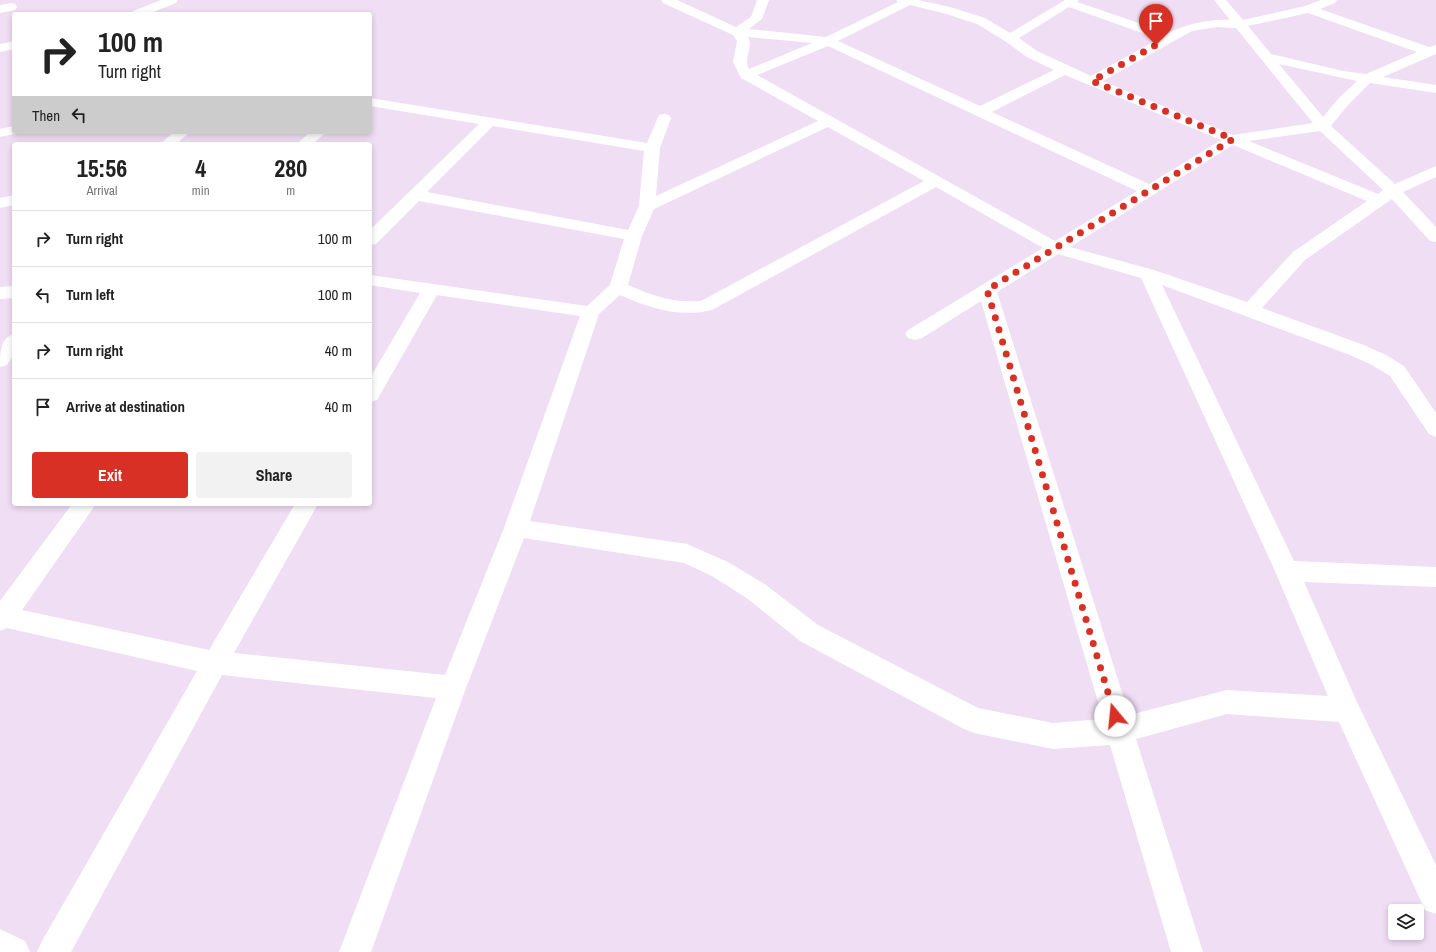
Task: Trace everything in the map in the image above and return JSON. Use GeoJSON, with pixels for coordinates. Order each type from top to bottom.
{"type":"FeatureCollection","features":[{"type":"Feature","properties":{"kind":"street"},"geometry":{"type":"LineString","coordinates":[[130,12],[142,0]]}},
{"type":"Feature","properties":{"kind":"street"},"geometry":{"type":"LineString","coordinates":[[142,12],[172,0]]}},
{"type":"Feature","properties":{"kind":"street"},"geometry":{"type":"LineString","coordinates":[[667,0],[737,32],[743,37],[744,44],[739,59],[741,67],[746,75],[1056,248],[1148,274],[1250,310],[1380,360],[1397,371],[1436,429]]}},
{"type":"Feature","properties":{"kind":"street"},"geometry":{"type":"LineString","coordinates":[[737,32],[756,19],[763,0]]}},
{"type":"Feature","properties":{"kind":"street"},"geometry":{"type":"LineString","coordinates":[[1220,0],[1242,24],[1324,126],[1386,196],[1436,237]]}},
{"type":"Feature","properties":{"kind":"street"},"geometry":{"type":"LineString","coordinates":[[1092,81],[1169,38],[1201,25],[1217,23],[1242,24],[1309,9],[1331,0]]}},
{"type":"Feature","properties":{"kind":"street"},"geometry":{"type":"LineString","coordinates":[[746,75],[828,41],[907,1],[946,10],[981,21],[1010,38],[1032,54],[1064,70],[1233,139],[1386,196]]}},
{"type":"Feature","properties":{"kind":"street"},"geometry":{"type":"LineString","coordinates":[[1010,38],[1071,1],[1169,38]]}},
{"type":"Feature","properties":{"kind":"street"},"geometry":{"type":"LineString","coordinates":[[1309,9],[1433,51]]}},
{"type":"Feature","properties":{"kind":"street"},"geometry":{"type":"LineString","coordinates":[[737,32],[828,41],[1149,190]]}},
{"type":"Feature","properties":{"kind":"street"},"geometry":{"type":"LineString","coordinates":[[0,48],[12,45]]}},
{"type":"Feature","properties":{"kind":"street"},"geometry":{"type":"LineString","coordinates":[[915,334],[1233,139],[1324,126],[1344,102],[1367,79],[1433,51]]}},
{"type":"Feature","properties":{"kind":"street"},"geometry":{"type":"LineString","coordinates":[[1268,57],[1329,72],[1436,89]]}},
{"type":"Feature","properties":{"kind":"street"},"geometry":{"type":"LineString","coordinates":[[980,112],[1064,70]]}},
{"type":"Feature","properties":{"kind":"street"},"geometry":{"type":"LineString","coordinates":[[372,102],[652,148]]}},
{"type":"Feature","properties":{"kind":"street"},"geometry":{"type":"LineString","coordinates":[[356,952],[453,688],[516,528],[591,312],[618,287],[634,236],[647,206],[652,148],[664,118]]}},
{"type":"Feature","properties":{"kind":"street"},"geometry":{"type":"LineString","coordinates":[[647,206],[829,121]]}},
{"type":"Feature","properties":{"kind":"street"},"geometry":{"type":"LineString","coordinates":[[372,238],[489,122]]}},
{"type":"Feature","properties":{"kind":"street"},"geometry":{"type":"LineString","coordinates":[[0,133],[12,130]]}},
{"type":"Feature","properties":{"kind":"street"},"geometry":{"type":"LineString","coordinates":[[170,142],[180,134]]}},
{"type":"Feature","properties":{"kind":"street"},"geometry":{"type":"LineString","coordinates":[[306,142],[316,134]]}},
{"type":"Feature","properties":{"kind":"street"},"geometry":{"type":"LineString","coordinates":[[1250,310],[1299,256],[1386,196],[1432,176]]}},
{"type":"Feature","properties":{"kind":"street"},"geometry":{"type":"LineString","coordinates":[[618,287],[649,302],[683,308],[705,306],[936,180]]}},
{"type":"Feature","properties":{"kind":"street"},"geometry":{"type":"LineString","coordinates":[[415,195],[634,236]]}},
{"type":"Feature","properties":{"kind":"street"},"geometry":{"type":"LineString","coordinates":[[0,203],[12,200]]}},
{"type":"Feature","properties":{"kind":"street"},"geometry":{"type":"LineString","coordinates":[[1148,274],[1287,571],[1347,710],[1436,899]]}},
{"type":"Feature","properties":{"kind":"street"},"geometry":{"type":"LineString","coordinates":[[372,280],[591,312]]}},
{"type":"Feature","properties":{"kind":"street"},"geometry":{"type":"LineString","coordinates":[[372,392],[432,288]]}},
{"type":"Feature","properties":{"kind":"street"},"geometry":{"type":"LineString","coordinates":[[987,290],[1187,952]]}},
{"type":"Feature","properties":{"kind":"street"},"geometry":{"type":"LineString","coordinates":[[0,293],[12,292]]}},
{"type":"Feature","properties":{"kind":"street"},"geometry":{"type":"LineString","coordinates":[[5,360],[12,344]]}},
{"type":"Feature","properties":{"kind":"street"},"geometry":{"type":"LineString","coordinates":[[84,506],[1,617],[215,663],[453,688]]}},
{"type":"Feature","properties":{"kind":"street"},"geometry":{"type":"LineString","coordinates":[[53,952],[215,663],[306,506]]}},
{"type":"Feature","properties":{"kind":"street"},"geometry":{"type":"LineString","coordinates":[[516,528],[687,554],[720,569],[757,592],[809,633],[974,720],[1053,736],[1119,731],[1228,702],[1347,710]]}},
{"type":"Feature","properties":{"kind":"street"},"geometry":{"type":"LineString","coordinates":[[1287,571],[1436,577]]}},
{"type":"Feature","properties":{"kind":"street"},"geometry":{"type":"LineString","coordinates":[[0,945],[14,952]]}},
{"type":"Feature","properties":{"kind":"route"},"geometry":{"type":"LineString","coordinates":[[1115,716],[987,290],[1233,139],[1092,81],[1156,45]]}}]}
